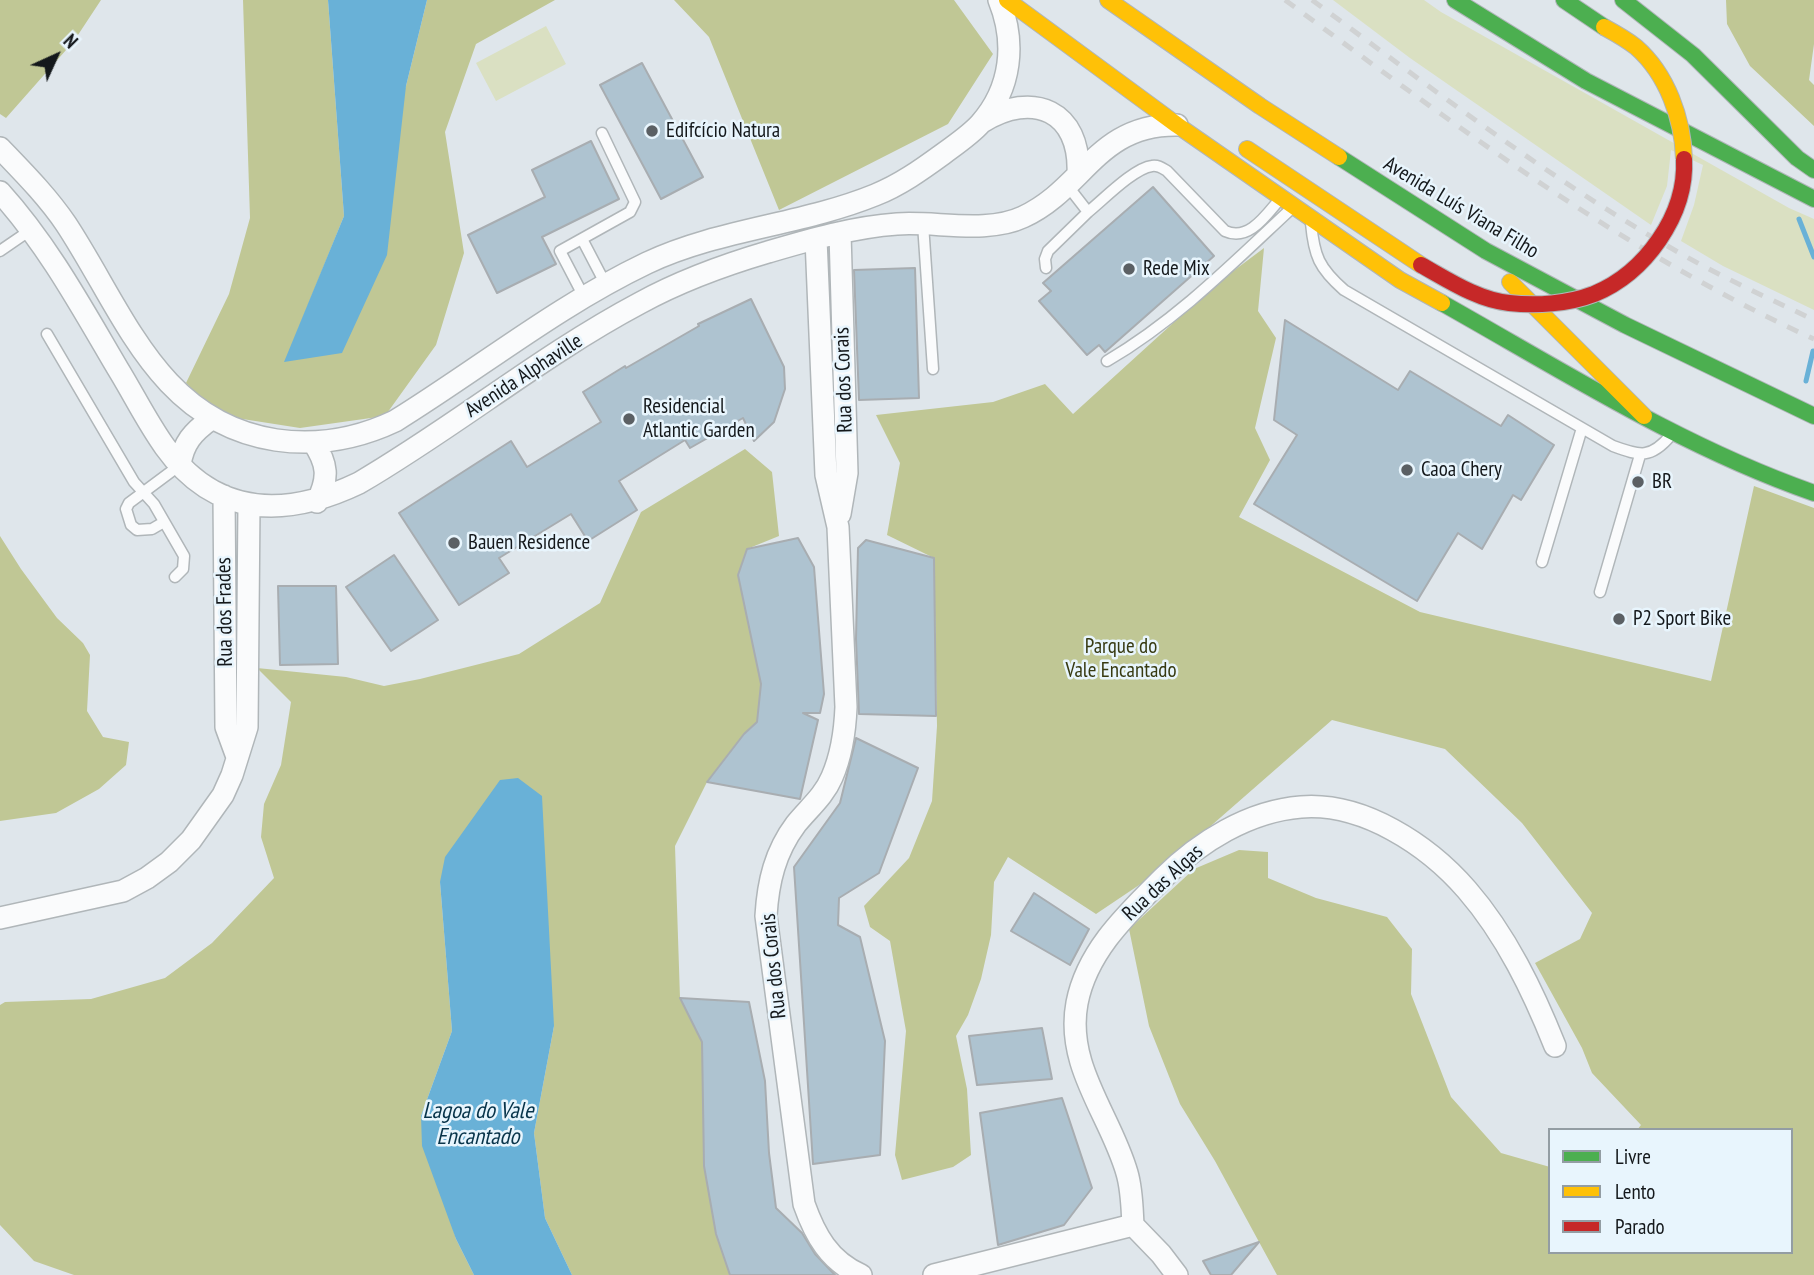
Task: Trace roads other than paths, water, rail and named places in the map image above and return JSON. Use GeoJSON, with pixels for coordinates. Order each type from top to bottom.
{"type":"FeatureCollection","features":[{"type":"Feature","properties":{"kind":"main road"},"geometry":{"type":"LineString","coordinates":[[1007,0],[1177,125],[1400,279],[1673,433],[1765,476],[1814,493]]}},
{"type":"Feature","properties":{"kind":"main road","name":"Avenida Luís Viana Filho"},"geometry":{"type":"LineString","coordinates":[[1108,0],[1260,106],[1469,241],[1625,325],[1814,416]]}},
{"type":"Feature","properties":{"kind":"main road"},"geometry":{"type":"LineString","coordinates":[[1455,0],[1500,31],[1619,100],[1814,199]]}},
{"type":"Feature","properties":{"kind":"main road"},"geometry":{"type":"LineString","coordinates":[[1237,141],[1421,265],[1471,290],[1506,303],[1555,302],[1585,297],[1605,289],[1649,252],[1674,214],[1683,182],[1684,144],[1674,105],[1657,72],[1639,50],[1564,0]]}},
{"type":"Feature","properties":{"kind":"main road"},"geometry":{"type":"LineString","coordinates":[[1623,0],[1665,29],[1708,67],[1797,158],[1814,170]]}},
{"type":"Feature","properties":{"kind":"main road"},"geometry":{"type":"LineString","coordinates":[[1469,241],[1644,416]]}},
{"type":"Feature","properties":{"kind":"street","name":"Avenida Alphaville"},"geometry":{"type":"LineString","coordinates":[[0,148],[64,221],[120,315],[160,373],[191,405],[211,419],[264,438],[313,442],[342,440],[368,433],[395,421],[584,297],[646,264],[688,246],[876,195],[923,169],[980,124],[998,94],[1009,61],[1009,30],[999,0]]}},
{"type":"Feature","properties":{"kind":"street"},"geometry":{"type":"LineString","coordinates":[[980,124],[998,112],[1020,108],[1049,111],[1070,129],[1079,156],[1072,179]]}},
{"type":"Feature","properties":{"kind":"street","name":"Avenida Alphaville"},"geometry":{"type":"LineString","coordinates":[[0,192],[32,229],[53,260],[152,428],[180,465],[195,479],[224,496],[249,504],[274,507],[317,502],[359,483],[639,303],[680,283],[816,239],[880,225],[968,225],[1013,221],[1037,209],[1107,147],[1132,132],[1155,124],[1177,125]]}},
{"type":"Feature","properties":{"kind":"street","name":"Rua dos Corais"},"geometry":{"type":"LineString","coordinates":[[838,527],[847,473],[840,233]]}},
{"type":"Feature","properties":{"kind":"street","name":"Rua dos Corais"},"geometry":{"type":"LineString","coordinates":[[816,239],[826,475],[838,527],[845,732],[832,778],[820,799],[784,843],[773,867],[767,891],[766,916],[804,1204],[824,1248],[839,1262],[860,1275]]}},
{"type":"Feature","properties":{"kind":"street"},"geometry":{"type":"LineString","coordinates":[[823,416],[845,415]]}},
{"type":"Feature","properties":{"kind":"street"},"geometry":{"type":"LineString","coordinates":[[180,465],[182,449],[190,435],[211,419]]}},
{"type":"Feature","properties":{"kind":"street"},"geometry":{"type":"LineString","coordinates":[[313,442],[326,465],[324,489],[317,502]]}},
{"type":"Feature","properties":{"kind":"street","name":"Rua dos Frades"},"geometry":{"type":"LineString","coordinates":[[224,496],[226,670],[237,727]]}},
{"type":"Feature","properties":{"kind":"street","name":"Rua dos Frades"},"geometry":{"type":"LineString","coordinates":[[237,727],[247,671],[249,504]]}},
{"type":"Feature","properties":{"kind":"street"},"geometry":{"type":"LineString","coordinates":[[226,670],[247,671]]}},
{"type":"Feature","properties":{"kind":"street"},"geometry":{"type":"LineString","coordinates":[[0,918],[123,891],[169,862],[208,818],[232,775],[237,757],[237,727]]}},
{"type":"Feature","properties":{"kind":"street","name":"Rua das Algas"},"geometry":{"type":"LineString","coordinates":[[1133,1225],[1132,1192],[1127,1172],[1091,1092],[1079,1058],[1075,1031],[1077,1003],[1084,978],[1112,931],[1172,869],[1203,845],[1267,813],[1303,807],[1338,810],[1373,820],[1407,838],[1440,863],[1467,890],[1492,924],[1537,1002],[1555,1046]]}},
{"type":"Feature","properties":{"kind":"street"},"geometry":{"type":"LineString","coordinates":[[934,1275],[1133,1225],[1177,1275]]}},
{"type":"Feature","properties":{"kind":"lane"},"geometry":{"type":"LineString","coordinates":[[584,297],[560,251],[630,212],[635,202],[602,133]]}},
{"type":"Feature","properties":{"kind":"lane"},"geometry":{"type":"LineString","coordinates":[[1046,268],[1048,251],[1088,212],[1138,171],[1148,166],[1158,166],[1167,171],[1225,231],[1233,235],[1251,230],[1288,202]]}},
{"type":"Feature","properties":{"kind":"lane"},"geometry":{"type":"LineString","coordinates":[[1072,179],[1088,212]]}},
{"type":"Feature","properties":{"kind":"lane"},"geometry":{"type":"LineString","coordinates":[[1107,361],[1154,332],[1288,202]]}},
{"type":"Feature","properties":{"kind":"lane"},"geometry":{"type":"LineString","coordinates":[[1310,217],[1315,256],[1326,274],[1344,290],[1612,446],[1640,455],[1662,446],[1673,433]]}},
{"type":"Feature","properties":{"kind":"lane"},"geometry":{"type":"LineString","coordinates":[[923,224],[933,369]]}},
{"type":"Feature","properties":{"kind":"lane"},"geometry":{"type":"LineString","coordinates":[[0,251],[32,229]]}},
{"type":"Feature","properties":{"kind":"lane"},"geometry":{"type":"LineString","coordinates":[[582,239],[606,285]]}},
{"type":"Feature","properties":{"kind":"lane"},"geometry":{"type":"LineString","coordinates":[[47,334],[134,482],[154,503],[185,563],[175,577]]}},
{"type":"Feature","properties":{"kind":"lane"},"geometry":{"type":"LineString","coordinates":[[1542,562],[1582,428]]}},
{"type":"Feature","properties":{"kind":"lane"},"geometry":{"type":"LineString","coordinates":[[1600,592],[1640,455]]}},
{"type":"Feature","properties":{"kind":"lane"},"geometry":{"type":"LineString","coordinates":[[164,522],[144,531],[136,530],[131,525],[126,509],[129,503],[180,465]]}},
{"type":"Feature","properties":{"kind":"water"},"geometry":{"type":"Polygon","coordinates":[[[328,0],[427,0],[406,86],[387,255],[342,353],[284,362],[344,216],[328,0]]]}},
{"type":"Feature","properties":{"kind":"water","name":"Lagoa do Vale Encantado"},"geometry":{"type":"Polygon","coordinates":[[[518,778],[542,796],[554,1026],[534,1133],[545,1218],[572,1275],[474,1275],[456,1239],[422,1146],[421,1116],[452,1031],[440,882],[445,857],[500,780],[518,778]]]}},
{"type":"Feature","properties":{"kind":"waterway"},"geometry":{"type":"LineString","coordinates":[[1799,219],[1814,257]]}},
{"type":"Feature","properties":{"kind":"waterway"},"geometry":{"type":"LineString","coordinates":[[1806,381],[1813,351]]}},
{"type":"Feature","properties":{"kind":"railway"},"geometry":{"type":"LineString","coordinates":[[1285,0],[1476,139],[1607,226],[1743,305],[1814,339]]}},
{"type":"Feature","properties":{"kind":"railway"},"geometry":{"type":"LineString","coordinates":[[1312,0],[1488,129],[1578,191],[1688,258],[1814,320]]}},
{"type":"Feature","properties":{"kind":"place","name":"Edifcício Natura"},"geometry":{"type":"Point","coordinates":[652,131]}},
{"type":"Feature","properties":{"kind":"place","name":"Rede Mix"},"geometry":{"type":"Point","coordinates":[1129,269]}},
{"type":"Feature","properties":{"kind":"place","name":"Residencial Atlantic Garden"},"geometry":{"type":"Point","coordinates":[629,419]}},
{"type":"Feature","properties":{"kind":"place","name":"Caoa Chery"},"geometry":{"type":"Point","coordinates":[1407,470]}},
{"type":"Feature","properties":{"kind":"place","name":"BR"},"geometry":{"type":"Point","coordinates":[1638,482]}},
{"type":"Feature","properties":{"kind":"place","name":"Bauen Residence"},"geometry":{"type":"Point","coordinates":[454,543]}},
{"type":"Feature","properties":{"kind":"place","name":"P2 Sport Bike"},"geometry":{"type":"Point","coordinates":[1619,619]}},
{"type":"Feature","properties":{"kind":"park label","name":"Parque do Vale Encantado"},"geometry":{"type":"Point","coordinates":[1121,659]}}]}
